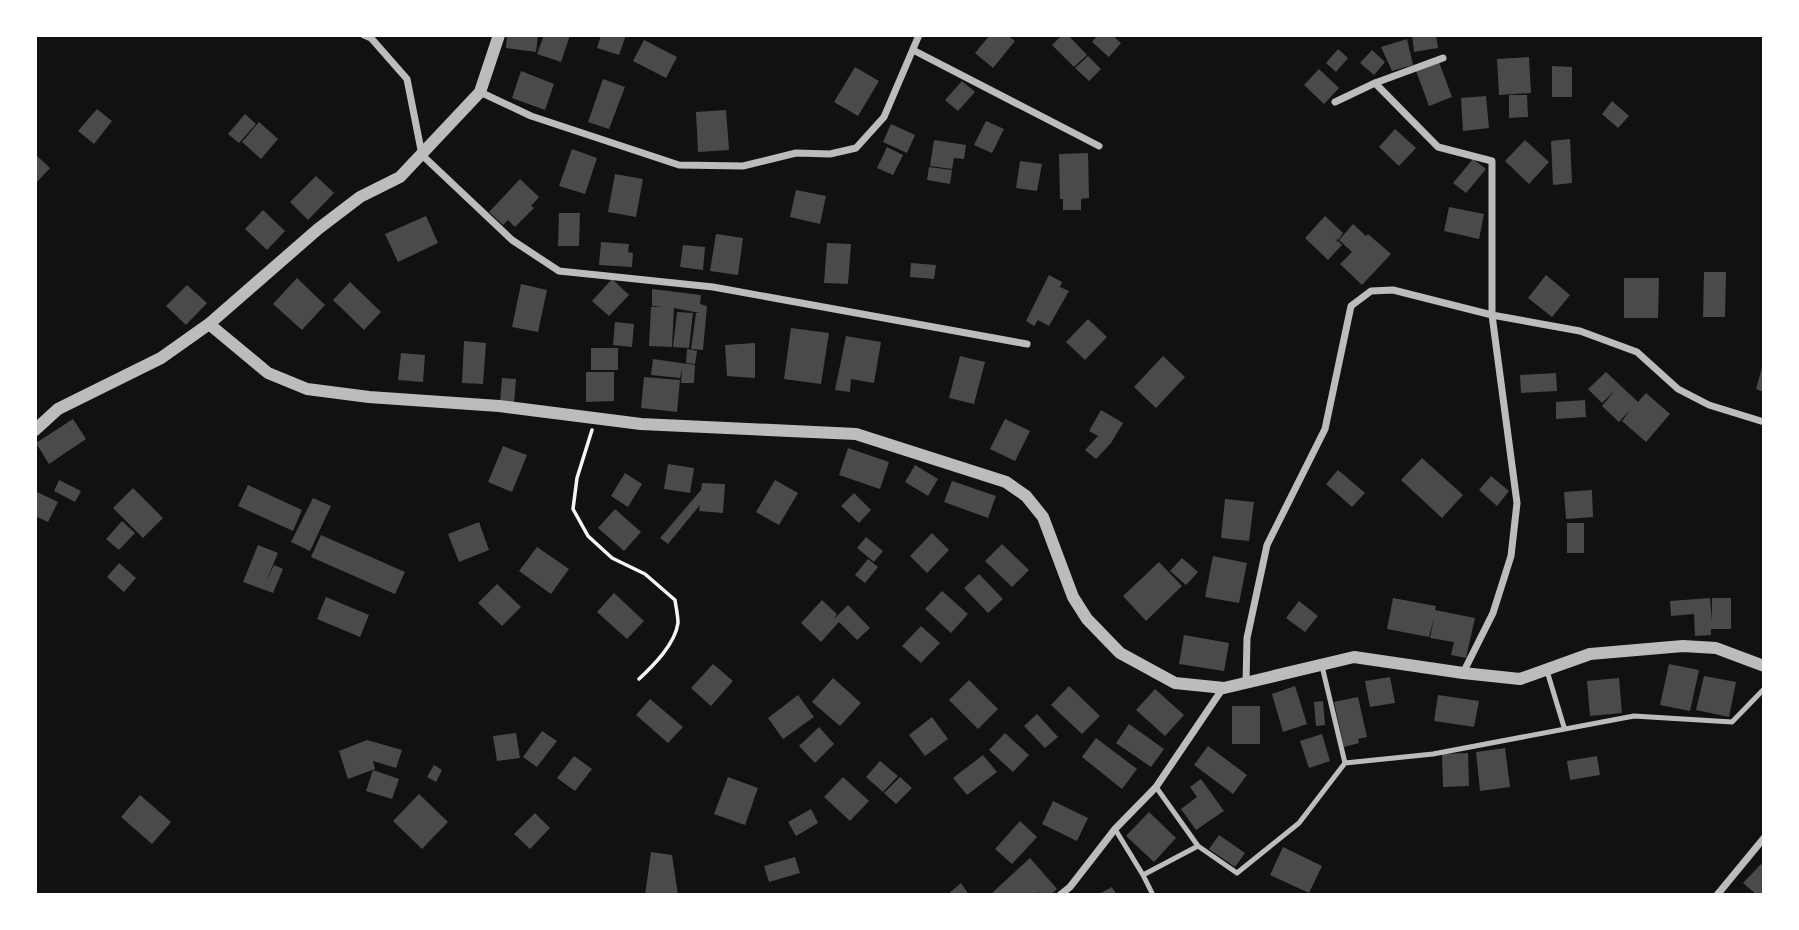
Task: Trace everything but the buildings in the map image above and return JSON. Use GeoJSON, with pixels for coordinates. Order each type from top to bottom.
{"type":"FeatureCollection","features":[{"type":"Feature","properties":{"kind":"street"},"geometry":{"type":"LineString","coordinates":[[364,35],[371,38],[407,79],[422,155],[512,240],[559,271],[713,287],[1027,344]]}},
{"type":"Feature","properties":{"kind":"street"},"geometry":{"type":"LineString","coordinates":[[35,430],[58,408],[161,358],[209,324],[318,229],[360,197],[400,177],[480,92],[499,35]]}},
{"type":"Feature","properties":{"kind":"street"},"geometry":{"type":"LineString","coordinates":[[480,92],[531,116],[679,166],[743,166],[796,153],[830,154],[856,148],[884,117],[919,35]]}},
{"type":"Feature","properties":{"kind":"street"},"geometry":{"type":"LineString","coordinates":[[913,51],[1099,146]]}},
{"type":"Feature","properties":{"kind":"street"},"geometry":{"type":"LineString","coordinates":[[1335,102],[1374,83],[1443,58]]}},
{"type":"Feature","properties":{"kind":"street"},"geometry":{"type":"LineString","coordinates":[[1374,83],[1438,146],[1492,161],[1492,315],[1517,503],[1511,556],[1493,613],[1463,673]]}},
{"type":"Feature","properties":{"kind":"street"},"geometry":{"type":"LineString","coordinates":[[1246,684],[1247,638],[1267,545],[1325,429],[1351,306],[1371,291],[1393,290],[1492,315],[1580,331],[1637,352],[1678,389],[1709,405],[1764,422]]}},
{"type":"Feature","properties":{"kind":"street"},"geometry":{"type":"LineString","coordinates":[[209,324],[268,373],[307,389],[369,397],[499,406],[640,424],[856,434],[1006,482],[1026,496],[1043,517],[1073,597],[1087,619],[1120,653],[1175,683],[1224,688],[1353,657],[1521,679],[1590,654],[1683,646],[1716,648],[1764,666]]}},
{"type":"Feature","properties":{"kind":"street"},"geometry":{"type":"LineString","coordinates":[[1060,895],[1070,887],[1115,829],[1156,787],[1224,688]]}},
{"type":"Feature","properties":{"kind":"street"},"geometry":{"type":"LineString","coordinates":[[1717,895],[1764,838]]}},
{"type":"Feature","properties":{"kind":"lane"},"geometry":{"type":"LineString","coordinates":[[1322,666],[1345,763]]}},
{"type":"Feature","properties":{"kind":"lane"},"geometry":{"type":"LineString","coordinates":[[1547,668],[1564,727]]}},
{"type":"Feature","properties":{"kind":"lane"},"geometry":{"type":"LineString","coordinates":[[1156,787],[1198,846],[1237,873],[1299,823],[1345,763],[1433,754],[1564,727],[1634,716],[1732,722],[1764,690]]}},
{"type":"Feature","properties":{"kind":"lane"},"geometry":{"type":"LineString","coordinates":[[1115,829],[1153,895]]}},
{"type":"Feature","properties":{"kind":"lane"},"geometry":{"type":"LineString","coordinates":[[1143,875],[1198,846]]}},
{"type":"Feature","properties":{"kind":"path"},"geometry":{"type":"LineString","coordinates":[[597,418],[578,478],[573,509],[589,536],[612,558],[645,574],[675,600],[678,623],[670,641],[654,665],[639,679]]}}]}
